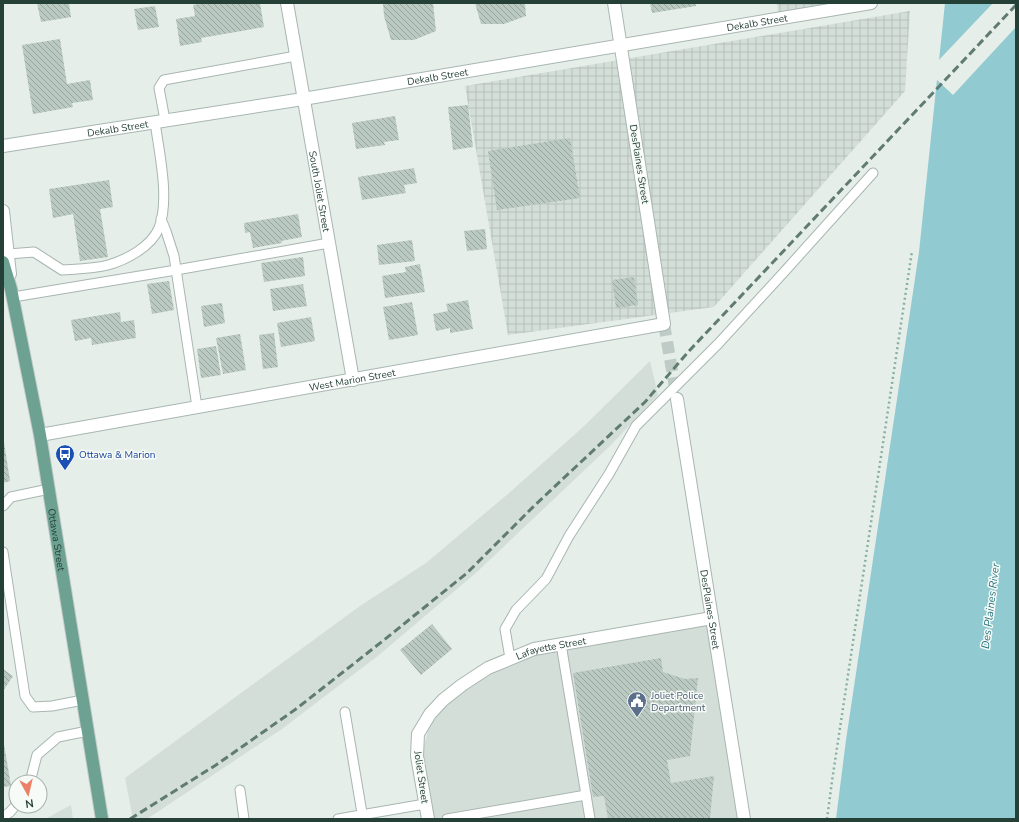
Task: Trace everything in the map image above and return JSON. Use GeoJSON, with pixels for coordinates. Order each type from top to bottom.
{"type":"FeatureCollection","features":[{"type":"Feature","properties":{"kind":"main road","name":"Ottawa Street"},"geometry":{"type":"LineString","coordinates":[[5,258],[40,435],[102,819]]}},
{"type":"Feature","properties":{"kind":"street","name":"South Joliet Street"},"geometry":{"type":"LineString","coordinates":[[287,3],[353,380]]}},
{"type":"Feature","properties":{"kind":"street","name":"DesPlaines Street"},"geometry":{"type":"LineString","coordinates":[[614,3],[664,324]]}},
{"type":"Feature","properties":{"kind":"street","name":"Dekalb Street"},"geometry":{"type":"LineString","coordinates":[[3,146],[303,99],[871,3]]}},
{"type":"Feature","properties":{"kind":"street"},"geometry":{"type":"LineString","coordinates":[[3,211],[5,258]]}},
{"type":"Feature","properties":{"kind":"street","name":"West Marion Street"},"geometry":{"type":"LineString","coordinates":[[40,435],[664,324]]}},
{"type":"Feature","properties":{"kind":"street","name":"DesPlaines Street"},"geometry":{"type":"LineString","coordinates":[[677,399],[744,819]]}},
{"type":"Feature","properties":{"kind":"street","name":"Lafayette Street"},"geometry":{"type":"LineString","coordinates":[[418,734],[430,714],[443,700],[462,685],[488,668],[510,658],[534,649],[712,618]]}},
{"type":"Feature","properties":{"kind":"street","name":"Joliet Street"},"geometry":{"type":"LineString","coordinates":[[418,734],[417,756],[428,819]]}},
{"type":"Feature","properties":{"kind":"lane"},"geometry":{"type":"LineString","coordinates":[[5,258],[34,252],[62,270],[107,265],[129,256],[149,242],[159,229],[164,206],[159,88],[164,80],[296,56]]}},
{"type":"Feature","properties":{"kind":"lane"},"geometry":{"type":"LineString","coordinates":[[510,658],[504,629],[516,610],[546,579],[569,536],[609,474],[636,426],[718,344],[873,172]]}},
{"type":"Feature","properties":{"kind":"lane"},"geometry":{"type":"LineString","coordinates":[[161,219],[170,244],[176,270],[197,407]]}},
{"type":"Feature","properties":{"kind":"lane"},"geometry":{"type":"LineString","coordinates":[[12,293],[176,270],[329,243]]}},
{"type":"Feature","properties":{"kind":"lane"},"geometry":{"type":"LineString","coordinates":[[3,506],[12,497],[49,489]]}},
{"type":"Feature","properties":{"kind":"lane"},"geometry":{"type":"LineString","coordinates":[[3,552],[25,696],[33,707],[52,706],[83,700]]}},
{"type":"Feature","properties":{"kind":"lane"},"geometry":{"type":"LineString","coordinates":[[561,644],[590,819]]}},
{"type":"Feature","properties":{"kind":"lane"},"geometry":{"type":"LineString","coordinates":[[345,712],[363,817]]}},
{"type":"Feature","properties":{"kind":"lane"},"geometry":{"type":"LineString","coordinates":[[32,774],[37,754],[58,737],[88,731]]}},
{"type":"Feature","properties":{"kind":"lane"},"geometry":{"type":"LineString","coordinates":[[240,790],[244,819]]}},
{"type":"Feature","properties":{"kind":"lane"},"geometry":{"type":"LineString","coordinates":[[447,819],[586,795]]}},
{"type":"Feature","properties":{"kind":"lane"},"geometry":{"type":"LineString","coordinates":[[338,819],[363,817],[426,804]]}},
{"type":"Feature","properties":{"kind":"path"},"geometry":{"type":"LineString","coordinates":[[827,819],[912,251]]}},
{"type":"Feature","properties":{"kind":"shaded area"},"geometry":{"type":"Polygon","coordinates":[[[777,3],[837,3],[778,13],[777,3]]]}},
{"type":"Feature","properties":{"kind":"shaded area"},"geometry":{"type":"Polygon","coordinates":[[[910,11],[905,91],[714,307],[508,335],[465,86],[910,11]]]}},
{"type":"Feature","properties":{"kind":"shaded area"},"geometry":{"type":"Polygon","coordinates":[[[650,361],[658,395],[611,445],[477,572],[379,655],[282,729],[147,819],[133,819],[125,778],[360,606],[426,563],[509,493],[582,428],[650,361]]]}},
{"type":"Feature","properties":{"kind":"shaded area"},"geometry":{"type":"Polygon","coordinates":[[[711,621],[742,819],[434,819],[422,754],[429,727],[451,695],[509,660],[711,621]]]}},
{"type":"Feature","properties":{"kind":"shaded area"},"geometry":{"type":"Polygon","coordinates":[[[71,805],[73,819],[45,819],[71,805]]]}},
{"type":"Feature","properties":{"kind":"water","name":"Des Plaines River"},"geometry":{"type":"Polygon","coordinates":[[[945,3],[1016,3],[1016,819],[836,819],[846,740],[919,252],[945,3]]]}},
{"type":"Feature","properties":{"kind":"pier"},"geometry":{"type":"Polygon","coordinates":[[[993,3],[1016,3],[1016,27],[953,95],[935,78],[936,63],[993,3]]]}},
{"type":"Feature","properties":{"kind":"building"},"geometry":{"type":"Polygon","coordinates":[[[37,3],[69,3],[71,17],[41,22],[37,3]]]}},
{"type":"Feature","properties":{"kind":"building"},"geometry":{"type":"Polygon","coordinates":[[[204,3],[260,3],[264,27],[201,38],[202,42],[180,46],[176,19],[195,16],[193,5],[204,3]]]}},
{"type":"Feature","properties":{"kind":"building"},"geometry":{"type":"Polygon","coordinates":[[[383,3],[433,3],[436,31],[414,40],[391,40],[384,16],[383,3]]]}},
{"type":"Feature","properties":{"kind":"building"},"geometry":{"type":"Polygon","coordinates":[[[475,3],[525,3],[526,16],[504,24],[481,24],[475,3]]]}},
{"type":"Feature","properties":{"kind":"building"},"geometry":{"type":"Polygon","coordinates":[[[650,3],[695,3],[696,6],[652,13],[650,3]]]}},
{"type":"Feature","properties":{"kind":"building"},"geometry":{"type":"Polygon","coordinates":[[[155,6],[159,27],[138,30],[134,9],[155,6]]]}},
{"type":"Feature","properties":{"kind":"building"},"geometry":{"type":"Polygon","coordinates":[[[60,39],[67,84],[90,80],[93,100],[72,103],[73,107],[33,114],[22,45],[60,39]]]}},
{"type":"Feature","properties":{"kind":"building"},"geometry":{"type":"Polygon","coordinates":[[[468,105],[473,147],[453,150],[448,107],[468,105]]]}},
{"type":"Feature","properties":{"kind":"building"},"geometry":{"type":"Polygon","coordinates":[[[395,116],[399,140],[384,142],[385,145],[356,149],[352,123],[395,116]]]}},
{"type":"Feature","properties":{"kind":"building"},"geometry":{"type":"Polygon","coordinates":[[[570,138],[580,198],[497,210],[488,151],[570,138]]]}},
{"type":"Feature","properties":{"kind":"building"},"geometry":{"type":"Polygon","coordinates":[[[414,168],[417,183],[404,185],[406,193],[362,200],[358,177],[414,168]]]}},
{"type":"Feature","properties":{"kind":"building"},"geometry":{"type":"Polygon","coordinates":[[[109,180],[113,207],[100,209],[108,257],[80,261],[73,214],[53,218],[49,189],[109,180]]]}},
{"type":"Feature","properties":{"kind":"building"},"geometry":{"type":"Polygon","coordinates":[[[298,214],[302,237],[281,241],[282,243],[253,248],[250,232],[245,233],[244,223],[298,214]]]}},
{"type":"Feature","properties":{"kind":"building"},"geometry":{"type":"Polygon","coordinates":[[[485,229],[487,249],[467,251],[464,231],[485,229]]]}},
{"type":"Feature","properties":{"kind":"building"},"geometry":{"type":"Polygon","coordinates":[[[412,240],[415,261],[379,265],[377,245],[412,240]]]}},
{"type":"Feature","properties":{"kind":"building"},"geometry":{"type":"Polygon","coordinates":[[[303,257],[305,276],[264,282],[261,263],[303,257]]]}},
{"type":"Feature","properties":{"kind":"building"},"geometry":{"type":"Polygon","coordinates":[[[420,264],[425,292],[385,298],[382,276],[406,272],[405,267],[420,264]]]}},
{"type":"Feature","properties":{"kind":"building"},"geometry":{"type":"Polygon","coordinates":[[[634,277],[638,305],[616,308],[612,280],[634,277]]]}},
{"type":"Feature","properties":{"kind":"building"},"geometry":{"type":"Polygon","coordinates":[[[169,281],[174,310],[152,314],[147,284],[169,281]]]}},
{"type":"Feature","properties":{"kind":"building"},"geometry":{"type":"Polygon","coordinates":[[[303,284],[307,306],[273,311],[270,289],[303,284]]]}},
{"type":"Feature","properties":{"kind":"building"},"geometry":{"type":"Polygon","coordinates":[[[468,300],[473,329],[450,333],[450,328],[436,331],[433,314],[448,311],[446,304],[468,300]]]}},
{"type":"Feature","properties":{"kind":"building"},"geometry":{"type":"Polygon","coordinates":[[[412,302],[418,335],[389,340],[383,307],[412,302]]]}},
{"type":"Feature","properties":{"kind":"building"},"geometry":{"type":"Polygon","coordinates":[[[222,303],[225,323],[204,327],[201,306],[222,303]]]}},
{"type":"Feature","properties":{"kind":"building"},"geometry":{"type":"Polygon","coordinates":[[[120,312],[121,322],[134,320],[136,338],[92,345],[91,338],[75,341],[71,320],[120,312]]]}},
{"type":"Feature","properties":{"kind":"building"},"geometry":{"type":"Polygon","coordinates":[[[311,317],[315,341],[281,347],[277,323],[311,317]]]}},
{"type":"Feature","properties":{"kind":"building"},"geometry":{"type":"Polygon","coordinates":[[[274,333],[278,367],[263,369],[259,335],[274,333]]]}},
{"type":"Feature","properties":{"kind":"building"},"geometry":{"type":"Polygon","coordinates":[[[240,334],[246,370],[223,374],[216,338],[240,334]]]}},
{"type":"Feature","properties":{"kind":"building"},"geometry":{"type":"Polygon","coordinates":[[[216,346],[221,375],[201,378],[197,349],[216,346]]]}},
{"type":"Feature","properties":{"kind":"building"},"geometry":{"type":"Polygon","coordinates":[[[4,442],[10,481],[3,483],[3,443],[4,442]]]}},
{"type":"Feature","properties":{"kind":"building"},"geometry":{"type":"Polygon","coordinates":[[[432,624],[452,649],[421,675],[400,650],[432,624]]]}},
{"type":"Feature","properties":{"kind":"building","name":"Joliet Police Department"},"geometry":{"type":"Polygon","coordinates":[[[661,658],[663,672],[685,679],[698,678],[690,756],[667,760],[671,783],[714,776],[710,819],[608,819],[604,796],[593,797],[573,673],[661,658]]]}},
{"type":"Feature","properties":{"kind":"building"},"geometry":{"type":"Polygon","coordinates":[[[3,669],[13,676],[3,691],[3,669]]]}},
{"type":"Feature","properties":{"kind":"building"},"geometry":{"type":"Polygon","coordinates":[[[3,738],[9,774],[8,786],[3,787],[3,738]]]}},
{"type":"Feature","properties":{"kind":"tunnel"},"geometry":{"type":"LineString","coordinates":[[664,324],[677,399]]}},
{"type":"Feature","properties":{"kind":"railway"},"geometry":{"type":"LineString","coordinates":[[130,819],[216,765],[296,709],[467,573],[535,505],[645,402],[689,351],[1016,5]]}},
{"type":"Feature","properties":{"kind":"place","name":"Ottawa & Marion"},"geometry":{"type":"Point","coordinates":[65,471]}},
{"type":"Feature","properties":{"kind":"place","name":"Joliet Police Department"},"geometry":{"type":"Point","coordinates":[637,718]}}]}
